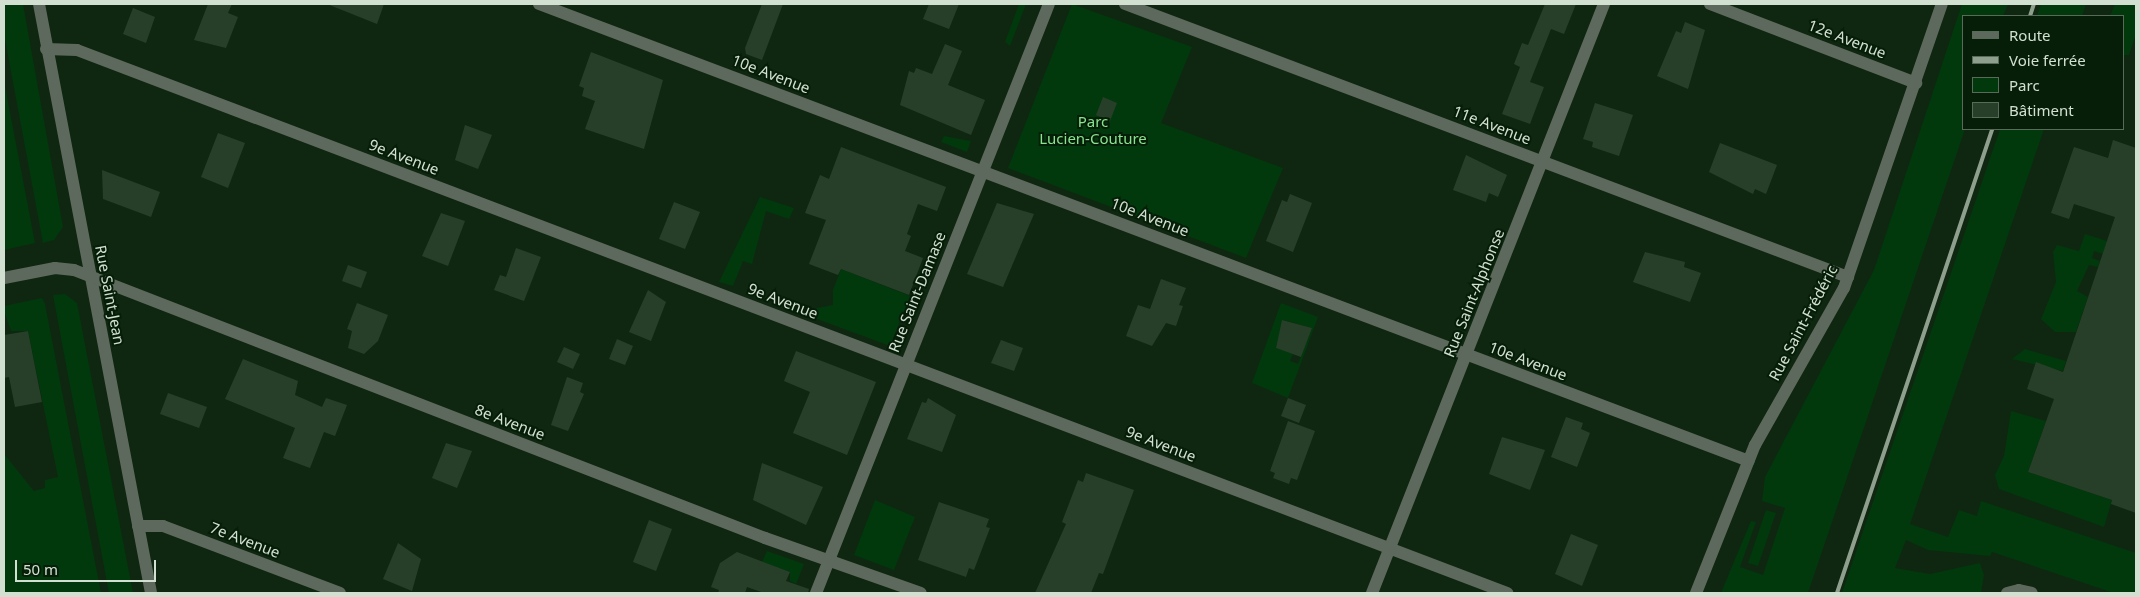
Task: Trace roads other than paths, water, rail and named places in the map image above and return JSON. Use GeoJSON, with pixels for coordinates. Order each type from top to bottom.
{"type":"FeatureCollection","features":[{"type":"Feature","properties":{"kind":"street","name":"Rue Saint-Jean"},"geometry":{"type":"LineString","coordinates":[[39,4],[46,49],[151,593]]}},
{"type":"Feature","properties":{"kind":"street","name":"10e Avenue"},"geometry":{"type":"LineString","coordinates":[[539,4],[1749,461]]}},
{"type":"Feature","properties":{"kind":"street","name":"Rue Saint-Damase"},"geometry":{"type":"LineString","coordinates":[[816,593],[1049,4]]}},
{"type":"Feature","properties":{"kind":"street","name":"11e Avenue"},"geometry":{"type":"LineString","coordinates":[[1125,4],[1848,277]]}},
{"type":"Feature","properties":{"kind":"street","name":"Rue Saint-Alphonse"},"geometry":{"type":"LineString","coordinates":[[1372,593],[1604,4]]}},
{"type":"Feature","properties":{"kind":"street","name":"12e Avenue"},"geometry":{"type":"LineString","coordinates":[[1710,4],[1916,83]]}},
{"type":"Feature","properties":{"kind":"street","name":"Rue Saint-Frédéric"},"geometry":{"type":"LineString","coordinates":[[1696,593],[1749,461],[1848,277],[1942,4]]}},
{"type":"Feature","properties":{"kind":"street","name":"9e Avenue"},"geometry":{"type":"LineString","coordinates":[[46,49],[78,50],[1506,593]]}},
{"type":"Feature","properties":{"kind":"street","name":"8e Avenue"},"geometry":{"type":"LineString","coordinates":[[4,278],[55,268],[90,276],[829,560],[921,593]]}},
{"type":"Feature","properties":{"kind":"street","name":"7e Avenue"},"geometry":{"type":"LineString","coordinates":[[138,526],[163,526],[340,593]]}},
{"type":"Feature","properties":{"kind":"street"},"geometry":{"type":"LineString","coordinates":[[2008,592],[2032,593]]}},
{"type":"Feature","properties":{"kind":"railway"},"geometry":{"type":"LineString","coordinates":[[2030,15],[2034,4]]}},
{"type":"Feature","properties":{"kind":"railway"},"geometry":{"type":"LineString","coordinates":[[1837,593],[1992,130]]}},
{"type":"Feature","properties":{"kind":"park label","name":"Parc Lucien-Couture"},"geometry":{"type":"Point","coordinates":[1093,130]}}]}
